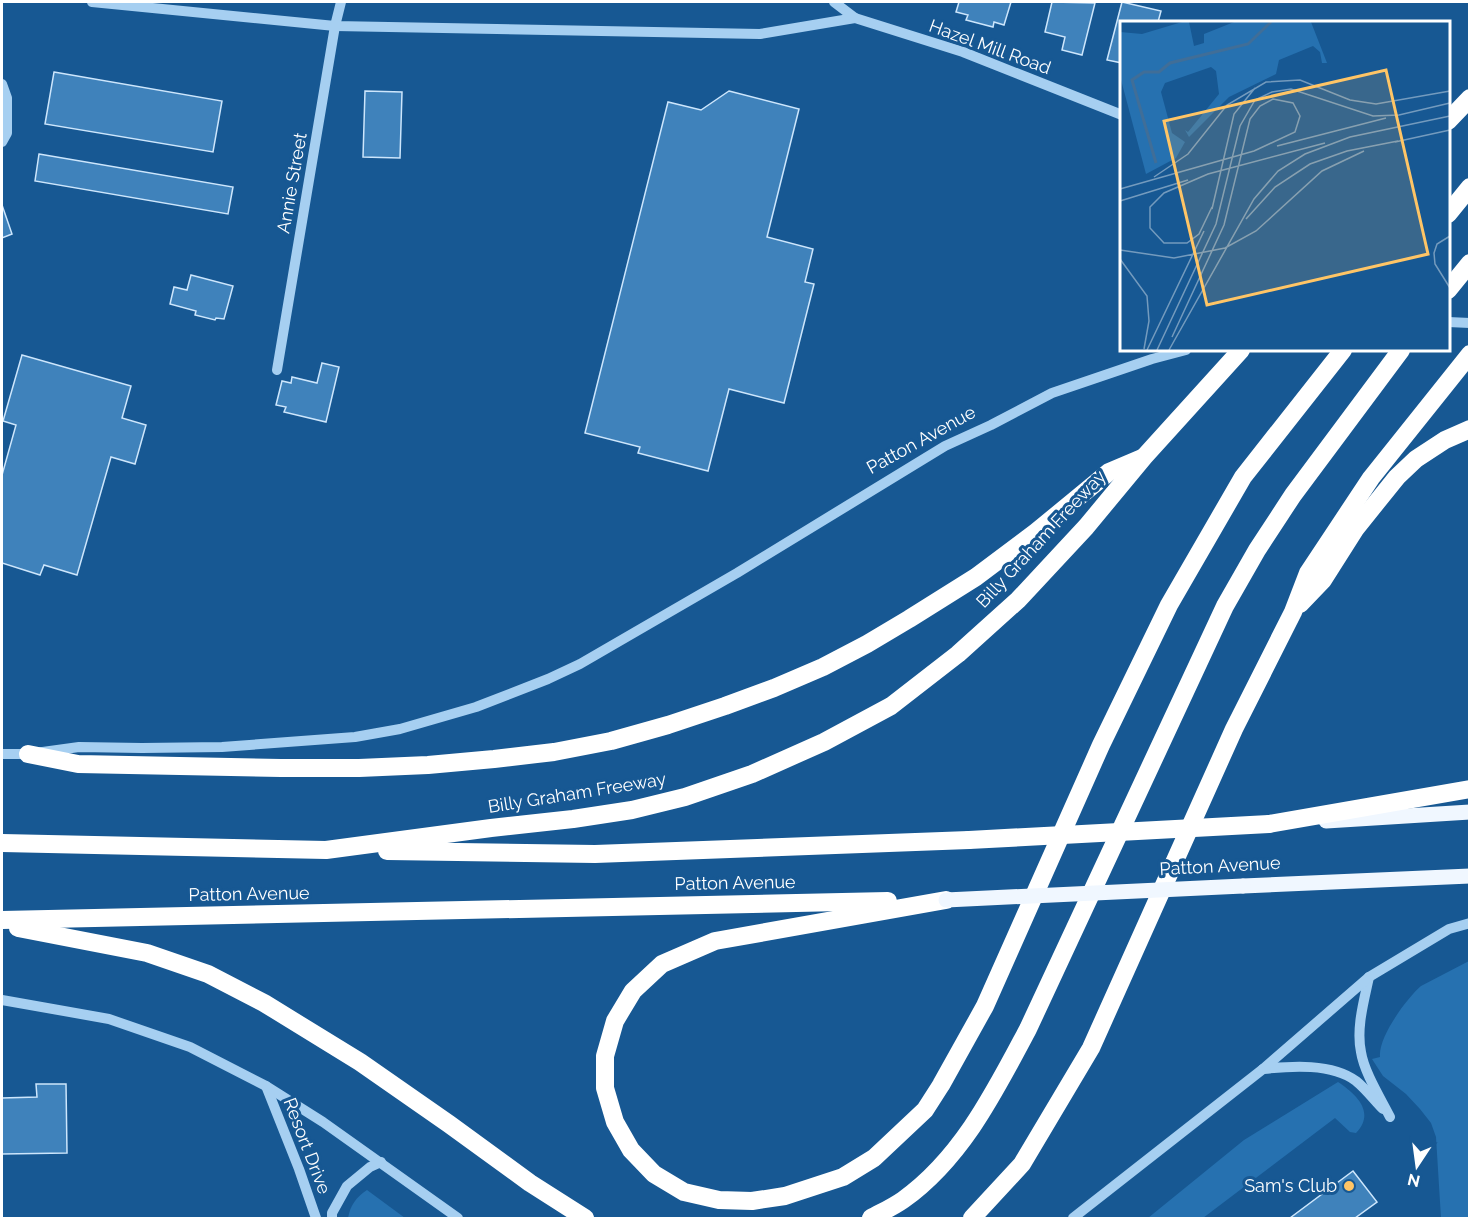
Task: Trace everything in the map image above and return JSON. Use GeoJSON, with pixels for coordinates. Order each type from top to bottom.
{"type":"FeatureCollection","features":[{"type":"Feature","properties":{"kind":"highway"},"geometry":{"type":"LineString","coordinates":[[1450,120],[1470,98]]}},
{"type":"Feature","properties":{"kind":"highway"},"geometry":{"type":"LineString","coordinates":[[1450,213],[1470,187]]}},
{"type":"Feature","properties":{"kind":"highway"},"geometry":{"type":"LineString","coordinates":[[1450,289],[1470,263]]}},
{"type":"Feature","properties":{"kind":"highway","name":"Billy Graham Freeway"},"geometry":{"type":"LineString","coordinates":[[2,843],[326,850],[632,810],[685,797],[752,774],[824,742],[891,706],[958,654],[1018,600],[1086,527],[1144,458],[1240,351]]}},
{"type":"Feature","properties":{"kind":"highway"},"geometry":{"type":"LineString","coordinates":[[946,900],[715,941],[662,964],[633,991],[615,1021],[605,1056],[606,1088],[615,1122],[631,1150],[654,1174],[684,1192],[719,1200],[752,1201],[785,1196],[843,1177],[874,1158],[925,1110],[985,1006],[1101,745],[1169,605],[1243,477],[1342,351]]}},
{"type":"Feature","properties":{"kind":"highway"},"geometry":{"type":"LineString","coordinates":[[872,1218],[904,1199],[936,1171],[963,1140],[1000,1081],[1028,1029],[1225,606],[1257,550],[1293,495],[1400,351]]}},
{"type":"Feature","properties":{"kind":"highway"},"geometry":{"type":"LineString","coordinates":[[972,1218],[1022,1164],[1091,1048],[1234,729],[1293,612],[1308,573],[1371,478],[1470,354]]}},
{"type":"Feature","properties":{"kind":"highway"},"geometry":{"type":"LineString","coordinates":[[1293,612],[1323,580],[1356,528],[1397,477],[1416,459],[1445,440],[1470,429]]}},
{"type":"Feature","properties":{"kind":"highway"},"geometry":{"type":"LineString","coordinates":[[28,754],[78,764],[359,768],[494,759],[554,752],[611,741],[668,725],[774,688],[823,667],[867,644],[976,577],[1036,532],[1109,472],[1144,458]]}},
{"type":"Feature","properties":{"kind":"highway"},"geometry":{"type":"LineString","coordinates":[[1269,824],[1470,789]]}},
{"type":"Feature","properties":{"kind":"highway","name":"Patton Avenue"},"geometry":{"type":"LineString","coordinates":[[326,850],[595,854],[969,840],[1269,824]]}},
{"type":"Feature","properties":{"kind":"highway","name":"Patton Avenue"},"geometry":{"type":"LineString","coordinates":[[2,923],[946,900]]}},
{"type":"Feature","properties":{"kind":"highway"},"geometry":{"type":"LineString","coordinates":[[2,923],[147,953],[208,974],[264,1003],[360,1062],[530,1183],[585,1218]]}},
{"type":"Feature","properties":{"kind":"main road","name":"Patton Avenue"},"geometry":{"type":"LineString","coordinates":[[1269,824],[1470,812]]}},
{"type":"Feature","properties":{"kind":"main road","name":"Patton Avenue"},"geometry":{"type":"LineString","coordinates":[[946,900],[1470,876]]}},
{"type":"Feature","properties":{"kind":"street","name":"Hazel Mill Road"},"geometry":{"type":"LineString","coordinates":[[92,2],[335,26],[760,33],[855,18],[963,52],[1120,114]]}},
{"type":"Feature","properties":{"kind":"street","name":"Annie Street"},"geometry":{"type":"LineString","coordinates":[[277,370],[341,2]]}},
{"type":"Feature","properties":{"kind":"street"},"geometry":{"type":"LineString","coordinates":[[834,2],[855,18]]}},
{"type":"Feature","properties":{"kind":"street"},"geometry":{"type":"LineString","coordinates":[[2,84],[7,98],[7,133],[2,142]]}},
{"type":"Feature","properties":{"kind":"street"},"geometry":{"type":"LineString","coordinates":[[1450,322],[1470,323]]}},
{"type":"Feature","properties":{"kind":"street","name":"Patton Avenue"},"geometry":{"type":"LineString","coordinates":[[2,754],[28,754],[79,747],[222,747],[355,737],[400,729],[476,707],[580,664],[737,573],[945,446],[1052,393],[1108,373],[1183,351]]}},
{"type":"Feature","properties":{"kind":"street"},"geometry":{"type":"LineString","coordinates":[[1073,1218],[1263,1069],[1370,977],[1449,929],[1470,923]]}},
{"type":"Feature","properties":{"kind":"street"},"geometry":{"type":"LineString","coordinates":[[1263,1069],[1316,1068],[1337,1072],[1355,1081],[1390,1117],[1361,1053],[1362,1009],[1370,977]]}},
{"type":"Feature","properties":{"kind":"street"},"geometry":{"type":"LineString","coordinates":[[2,1000],[109,1019],[190,1047],[266,1086],[323,1122],[458,1218]]}},
{"type":"Feature","properties":{"kind":"street","name":"Resort Drive"},"geometry":{"type":"LineString","coordinates":[[266,1086],[316,1218]]}},
{"type":"Feature","properties":{"kind":"street","name":"Resort Drive"},"geometry":{"type":"LineString","coordinates":[[332,1218],[347,1186],[370,1167],[381,1162]]}},
{"type":"Feature","properties":{"kind":"shaded area"},"geometry":{"type":"Polygon","coordinates":[[[1469,961],[1469,1218],[1441,1218],[1436,1137],[1431,1123],[1406,1094],[1383,1076],[1372,1059],[1380,1057],[1388,1029],[1401,1008],[1415,992],[1421,986],[1469,961]]]}},
{"type":"Feature","properties":{"kind":"shaded area"},"geometry":{"type":"Polygon","coordinates":[[[1338,1082],[1357,1098],[1364,1111],[1362,1125],[1356,1133],[1350,1132],[1335,1118],[1203,1218],[1148,1218],[1244,1140],[1338,1082]]]}},
{"type":"Feature","properties":{"kind":"shaded area"},"geometry":{"type":"Polygon","coordinates":[[[367,1190],[405,1218],[348,1218],[354,1202],[367,1190]]]}},
{"type":"Feature","properties":{"kind":"building"},"geometry":{"type":"Polygon","coordinates":[[[959,2],[1011,2],[1004,25],[994,22],[993,27],[966,20],[968,15],[956,12],[959,2]]]}},
{"type":"Feature","properties":{"kind":"building"},"geometry":{"type":"Polygon","coordinates":[[[1052,2],[1095,3],[1082,55],[1062,50],[1065,37],[1045,32],[1052,2]]]}},
{"type":"Feature","properties":{"kind":"building"},"geometry":{"type":"Polygon","coordinates":[[[1122,2],[1161,11],[1158,21],[1120,21],[1120,63],[1107,60],[1122,2]]]}},
{"type":"Feature","properties":{"kind":"building"},"geometry":{"type":"Polygon","coordinates":[[[54,72],[222,101],[213,152],[45,124],[54,72]]]}},
{"type":"Feature","properties":{"kind":"building"},"geometry":{"type":"Polygon","coordinates":[[[365,91],[402,92],[400,158],[363,157],[365,91]]]}},
{"type":"Feature","properties":{"kind":"building"},"geometry":{"type":"Polygon","coordinates":[[[729,91],[799,109],[767,237],[813,249],[805,282],[814,284],[784,403],[729,389],[708,471],[638,453],[640,447],[585,433],[668,102],[701,110],[729,91]]]}},
{"type":"Feature","properties":{"kind":"building"},"geometry":{"type":"Polygon","coordinates":[[[39,154],[233,187],[228,214],[35,181],[39,154]]]}},
{"type":"Feature","properties":{"kind":"building"},"geometry":{"type":"Polygon","coordinates":[[[2,205],[12,234],[2,238],[2,205]]]}},
{"type":"Feature","properties":{"kind":"building"},"geometry":{"type":"Polygon","coordinates":[[[191,275],[233,286],[224,319],[216,318],[215,320],[195,315],[196,311],[170,304],[174,287],[187,290],[191,275]]]}},
{"type":"Feature","properties":{"kind":"building"},"geometry":{"type":"Polygon","coordinates":[[[22,355],[131,386],[122,418],[146,425],[135,464],[111,457],[77,575],[44,565],[40,575],[2,563],[2,475],[16,425],[3,421],[22,355]]]}},
{"type":"Feature","properties":{"kind":"building"},"geometry":{"type":"Polygon","coordinates":[[[322,363],[339,367],[326,422],[284,412],[286,407],[276,405],[282,381],[291,383],[292,377],[317,383],[322,363]]]}},
{"type":"Feature","properties":{"kind":"building"},"geometry":{"type":"Polygon","coordinates":[[[36,1084],[66,1084],[67,1153],[2,1154],[2,1098],[37,1097],[36,1084]]]}},
{"type":"Feature","properties":{"kind":"building","name":"Sam's Club"},"geometry":{"type":"Polygon","coordinates":[[[1353,1171],[1377,1202],[1355,1218],[1290,1218],[1353,1171]]]}},
{"type":"Feature","properties":{"kind":"place","name":"Sam's Club"},"geometry":{"type":"Point","coordinates":[1349,1186]}}]}
